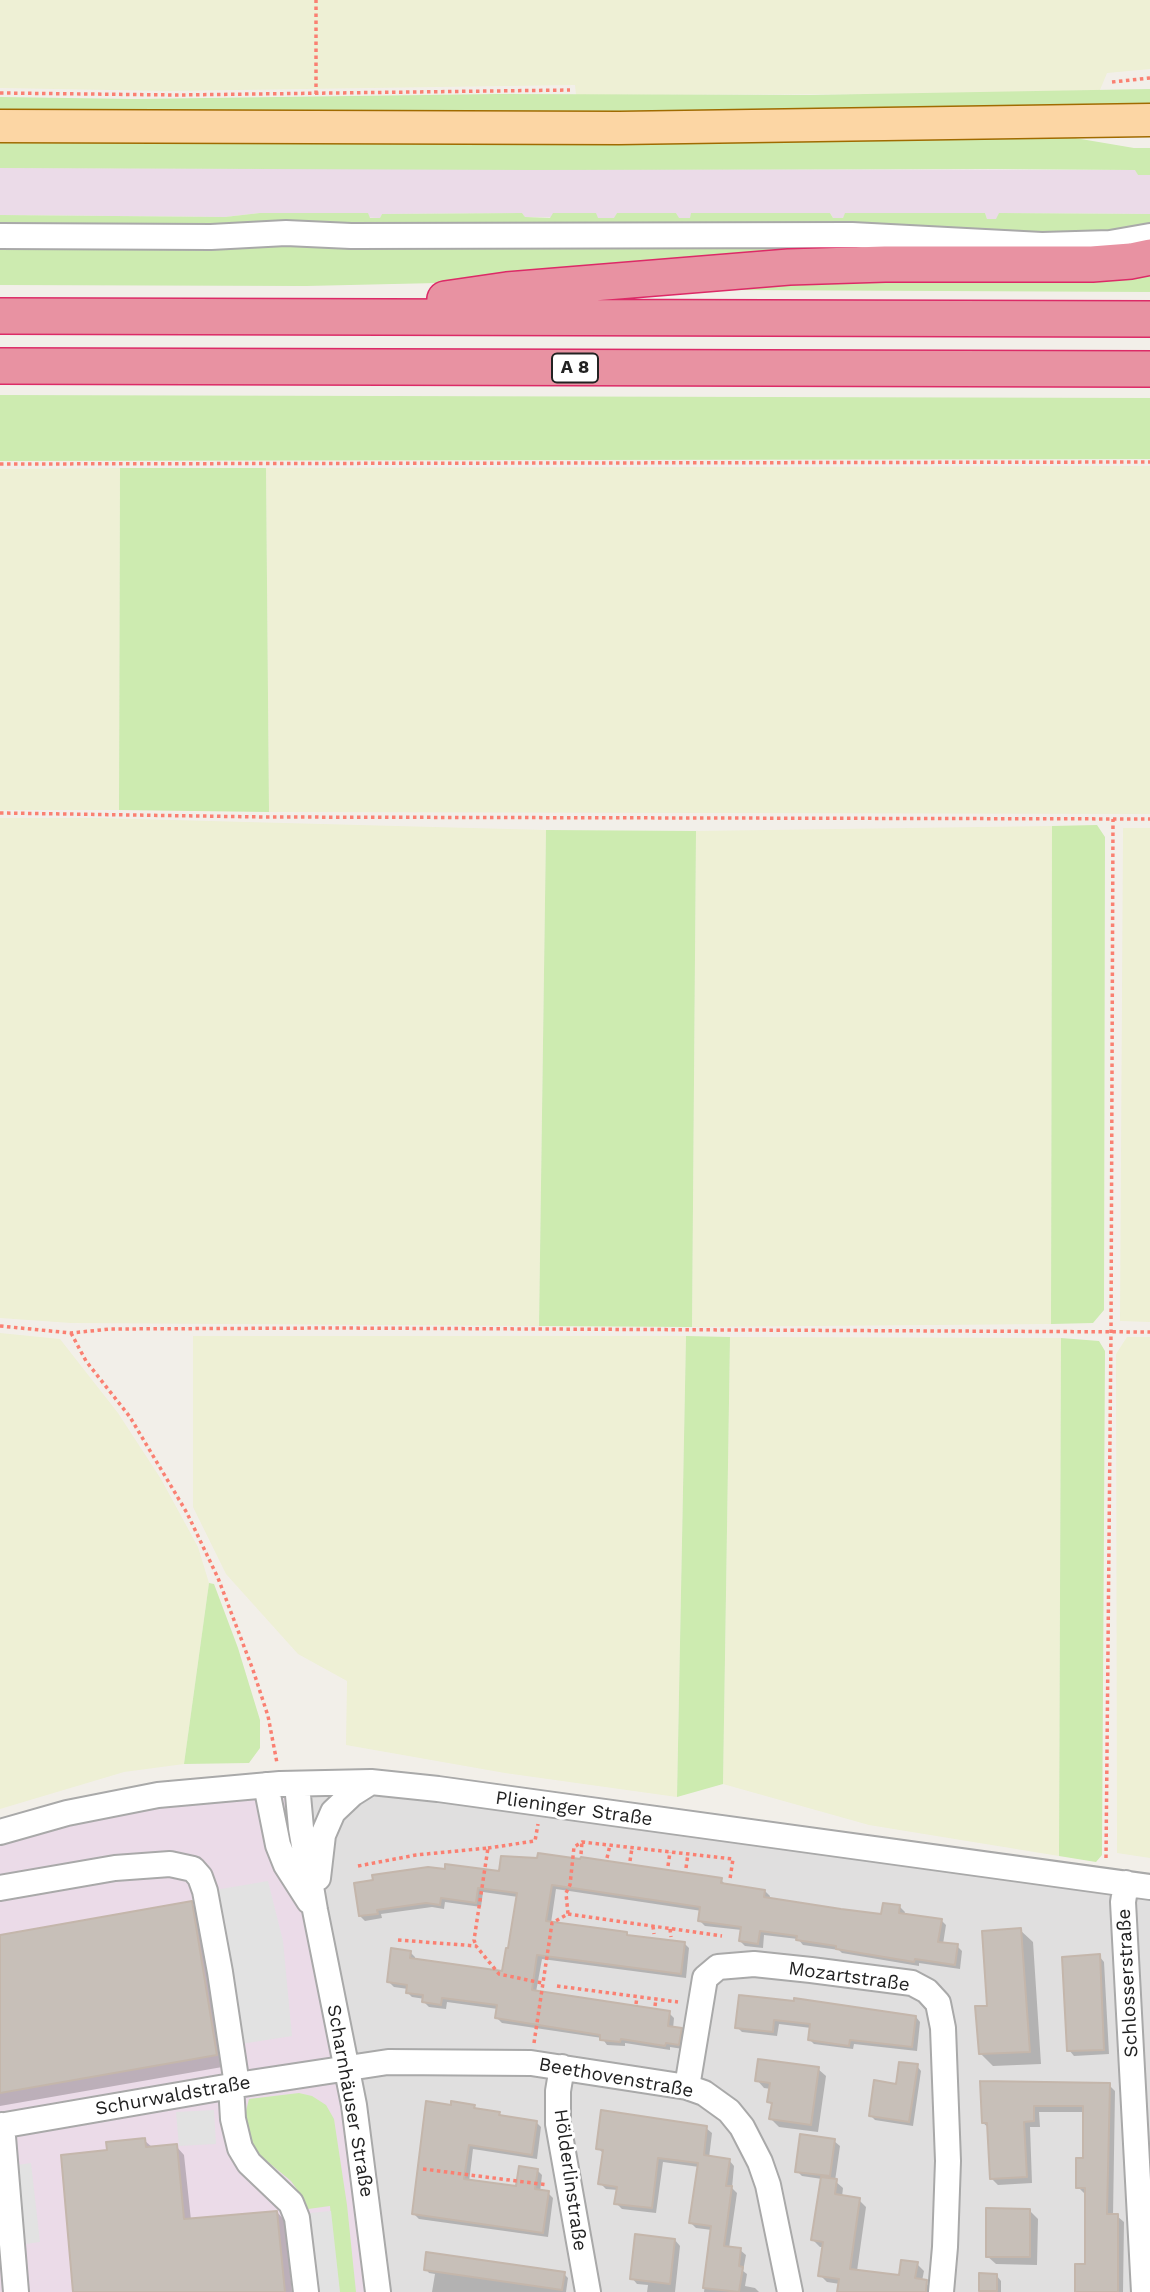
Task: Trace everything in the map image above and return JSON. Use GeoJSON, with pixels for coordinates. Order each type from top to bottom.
{"type":"FeatureCollection","features":[{"type":"Feature","properties":{"kind":"highway"},"geometry":{"type":"LineString","coordinates":[[322,316],[490,292],[754,269],[885,264],[1092,264],[1150,257]]}},
{"type":"Feature","properties":{"kind":"highway"},"geometry":{"type":"LineString","coordinates":[[0,316],[1150,319]]}},
{"type":"Feature","properties":{"kind":"highway","name":"A 8"},"geometry":{"type":"LineString","coordinates":[[0,366],[1150,369]]}},
{"type":"Feature","properties":{"kind":"main road"},"geometry":{"type":"LineString","coordinates":[[0,126],[619,128],[1150,120]]}},
{"type":"Feature","properties":{"kind":"street"},"geometry":{"type":"LineString","coordinates":[[0,236],[211,237],[286,233],[351,236],[852,235],[1042,245],[1122,242],[1150,236]]}},
{"type":"Feature","properties":{"kind":"street","name":"Plieninger Straße"},"geometry":{"type":"LineString","coordinates":[[0,1832],[68,1813],[158,1795],[281,1785],[371,1782],[1127,1884]]}},
{"type":"Feature","properties":{"kind":"street","name":"Scharnhäuser Straße"},"geometry":{"type":"LineString","coordinates":[[315,1910],[321,1847],[326,1826],[339,1806],[371,1782]]}},
{"type":"Feature","properties":{"kind":"street","name":"Scharnhäuser Straße"},"geometry":{"type":"LineString","coordinates":[[281,1785],[301,1828],[347,2067],[366,2187],[378,2292]]}},
{"type":"Feature","properties":{"kind":"street"},"geometry":{"type":"LineString","coordinates":[[0,1888],[115,1868],[170,1864],[192,1869],[200,1877],[220,1972],[234,2085],[233,2119],[240,2148],[249,2163],[291,2203],[297,2218],[306,2292]]}},
{"type":"Feature","properties":{"kind":"street","name":"Schlosserstraße"},"geometry":{"type":"LineString","coordinates":[[1127,1884],[1123,1902],[1140,2022],[1144,2292]]}},
{"type":"Feature","properties":{"kind":"street","name":"Mozartstraße"},"geometry":{"type":"LineString","coordinates":[[687,2087],[705,1978],[718,1967],[754,1964],[877,1978],[912,1983],[927,1991],[938,2003],[943,2028],[948,2161],[941,2292]]}},
{"type":"Feature","properties":{"kind":"street","name":"Beethovenstraße"},"geometry":{"type":"LineString","coordinates":[[347,2067],[388,2062],[531,2063],[687,2087],[704,2093],[729,2111],[742,2127],[760,2162],[768,2185],[790,2292]]}},
{"type":"Feature","properties":{"kind":"street","name":"Schurwaldstraße"},"geometry":{"type":"LineString","coordinates":[[1,2126],[347,2067]]}},
{"type":"Feature","properties":{"kind":"street","name":"Hölderlinstraße"},"geometry":{"type":"LineString","coordinates":[[562,2067],[558,2091],[558,2124],[588,2292]]}},
{"type":"Feature","properties":{"kind":"street"},"geometry":{"type":"LineString","coordinates":[[1,2126],[16,2292]]}},
{"type":"Feature","properties":{"kind":"path"},"geometry":{"type":"LineString","coordinates":[[316,0],[316,94]]}},
{"type":"Feature","properties":{"kind":"path"},"geometry":{"type":"LineString","coordinates":[[1112,82],[1150,78]]}},
{"type":"Feature","properties":{"kind":"path"},"geometry":{"type":"LineString","coordinates":[[0,93],[316,94],[570,90]]}},
{"type":"Feature","properties":{"kind":"path"},"geometry":{"type":"LineString","coordinates":[[0,464],[1150,462]]}},
{"type":"Feature","properties":{"kind":"path"},"geometry":{"type":"LineString","coordinates":[[0,813],[265,817],[1150,819]]}},
{"type":"Feature","properties":{"kind":"path"},"geometry":{"type":"LineString","coordinates":[[1113,819],[1111,1332],[1127,1884]]}},
{"type":"Feature","properties":{"kind":"path"},"geometry":{"type":"LineString","coordinates":[[0,1326],[71,1333],[110,1329],[321,1328],[1150,1332]]}},
{"type":"Feature","properties":{"kind":"path"},"geometry":{"type":"LineString","coordinates":[[71,1333],[86,1361],[130,1417],[158,1462],[187,1513],[218,1578],[268,1716],[281,1785]]}},
{"type":"Feature","properties":{"kind":"path"},"geometry":{"type":"LineString","coordinates":[[358,1866],[416,1855],[535,1841],[541,1805]]}},
{"type":"Feature","properties":{"kind":"path"},"geometry":{"type":"LineString","coordinates":[[581,1854],[582,1842]]}},
{"type":"Feature","properties":{"kind":"path"},"geometry":{"type":"LineString","coordinates":[[568,1914],[566,1893],[570,1885],[574,1847],[582,1842],[733,1859],[730,1879]]}},
{"type":"Feature","properties":{"kind":"path"},"geometry":{"type":"LineString","coordinates":[[607,1858],[610,1846]]}},
{"type":"Feature","properties":{"kind":"path"},"geometry":{"type":"LineString","coordinates":[[488,1848],[474,1940],[476,1946],[499,1974],[542,1983]]}},
{"type":"Feature","properties":{"kind":"path"},"geometry":{"type":"LineString","coordinates":[[630,1861],[632,1848]]}},
{"type":"Feature","properties":{"kind":"path"},"geometry":{"type":"LineString","coordinates":[[668,1867],[670,1852]]}},
{"type":"Feature","properties":{"kind":"path"},"geometry":{"type":"LineString","coordinates":[[686,1868],[688,1854]]}},
{"type":"Feature","properties":{"kind":"path"},"geometry":{"type":"LineString","coordinates":[[531,2063],[552,1923],[568,1914],[722,1936]]}},
{"type":"Feature","properties":{"kind":"path"},"geometry":{"type":"LineString","coordinates":[[577,1915],[577,1922]]}},
{"type":"Feature","properties":{"kind":"path"},"geometry":{"type":"LineString","coordinates":[[598,1918],[598,1925]]}},
{"type":"Feature","properties":{"kind":"path"},"geometry":{"type":"LineString","coordinates":[[614,1920],[614,1927]]}},
{"type":"Feature","properties":{"kind":"path"},"geometry":{"type":"LineString","coordinates":[[653,1926],[654,1934]]}},
{"type":"Feature","properties":{"kind":"path"},"geometry":{"type":"LineString","coordinates":[[670,1928],[671,1937]]}},
{"type":"Feature","properties":{"kind":"path"},"geometry":{"type":"LineString","coordinates":[[398,1940],[476,1946]]}},
{"type":"Feature","properties":{"kind":"path"},"geometry":{"type":"LineString","coordinates":[[557,1986],[701,2005]]}},
{"type":"Feature","properties":{"kind":"path"},"geometry":{"type":"LineString","coordinates":[[575,1989],[575,1995]]}},
{"type":"Feature","properties":{"kind":"path"},"geometry":{"type":"LineString","coordinates":[[591,1991],[591,1997]]}},
{"type":"Feature","properties":{"kind":"path"},"geometry":{"type":"LineString","coordinates":[[636,2004],[637,1997]]}},
{"type":"Feature","properties":{"kind":"path"},"geometry":{"type":"LineString","coordinates":[[655,2006],[656,1999]]}},
{"type":"Feature","properties":{"kind":"path"},"geometry":{"type":"LineString","coordinates":[[423,2169],[568,2187]]}},
{"type":"Feature","properties":{"kind":"shaded area"},"geometry":{"type":"Polygon","coordinates":[[[0,168],[1136,170],[1138,175],[1150,175],[1150,214],[1000,213],[997,219],[987,219],[985,213],[846,213],[843,218],[833,218],[830,213],[692,213],[690,218],[678,218],[676,213],[617,213],[615,218],[525,217],[522,213],[382,214],[380,218],[260,213],[225,217],[0,215],[0,168]]]}},
{"type":"Feature","properties":{"kind":"shaded area"},"geometry":{"type":"Polygon","coordinates":[[[297,1784],[1150,1887],[1150,2292],[378,2292],[297,1784]]]}},
{"type":"Feature","properties":{"kind":"shaded area"},"geometry":{"type":"Polygon","coordinates":[[[297,1784],[378,2292],[0,2292],[0,1832],[297,1784]]]}},
{"type":"Feature","properties":{"kind":"shaded area"},"geometry":{"type":"Polygon","coordinates":[[[268,1881],[283,1941],[292,2036],[241,2044],[215,1890],[268,1881]]]}},
{"type":"Feature","properties":{"kind":"shaded area"},"geometry":{"type":"Polygon","coordinates":[[[214,2110],[216,2144],[179,2146],[176,2112],[214,2110]]]}},
{"type":"Feature","properties":{"kind":"shaded area"},"geometry":{"type":"Polygon","coordinates":[[[31,2163],[40,2242],[26,2244],[17,2165],[31,2163]]]}},
{"type":"Feature","properties":{"kind":"shaded area"},"geometry":{"type":"Polygon","coordinates":[[[331,2211],[340,2292],[318,2292],[310,2213],[331,2211]]]}},
{"type":"Feature","properties":{"kind":"green space"},"geometry":{"type":"Polygon","coordinates":[[[0,0],[1150,0],[1150,69],[1107,73],[1100,90],[946,94],[576,95],[575,85],[168,91],[0,88],[0,0]]]}},
{"type":"Feature","properties":{"kind":"green space"},"geometry":{"type":"Polygon","coordinates":[[[1150,89],[1150,106],[653,115],[0,113],[0,97],[135,99],[499,94],[810,95],[1150,89]]]}},
{"type":"Feature","properties":{"kind":"green space"},"geometry":{"type":"Polygon","coordinates":[[[1069,137],[1134,148],[1150,148],[1150,175],[1138,175],[1135,170],[995,169],[0,168],[0,140],[1069,137]]]}},
{"type":"Feature","properties":{"kind":"green space"},"geometry":{"type":"Polygon","coordinates":[[[260,213],[368,213],[370,218],[380,218],[382,214],[522,213],[525,217],[550,218],[553,213],[596,213],[598,218],[614,218],[617,213],[676,213],[679,218],[690,218],[691,213],[830,213],[833,218],[843,218],[845,213],[985,213],[987,219],[996,219],[999,213],[1150,214],[1150,230],[481,282],[306,286],[0,285],[0,215],[225,217],[260,213]]]}},
{"type":"Feature","properties":{"kind":"green space"},"geometry":{"type":"Polygon","coordinates":[[[1150,270],[1150,292],[732,290],[731,284],[1150,270]]]}},
{"type":"Feature","properties":{"kind":"green space"},"geometry":{"type":"Polygon","coordinates":[[[0,395],[1150,398],[1150,459],[0,461],[0,395]]]}},
{"type":"Feature","properties":{"kind":"green space"},"geometry":{"type":"Polygon","coordinates":[[[1150,466],[1150,814],[269,812],[266,468],[1150,466]]]}},
{"type":"Feature","properties":{"kind":"green space"},"geometry":{"type":"Polygon","coordinates":[[[120,468],[119,810],[0,810],[0,469],[120,468]]]}},
{"type":"Feature","properties":{"kind":"green space"},"geometry":{"type":"Polygon","coordinates":[[[120,468],[266,468],[269,812],[119,810],[120,468]]]}},
{"type":"Feature","properties":{"kind":"green space"},"geometry":{"type":"Polygon","coordinates":[[[0,818],[98,818],[546,830],[539,1326],[71,1323],[0,1318],[0,818]]]}},
{"type":"Feature","properties":{"kind":"green space"},"geometry":{"type":"Polygon","coordinates":[[[1097,825],[1105,837],[1104,1310],[1093,1323],[1051,1324],[1052,826],[1097,825]]]}},
{"type":"Feature","properties":{"kind":"green space"},"geometry":{"type":"Polygon","coordinates":[[[1052,826],[1051,1324],[692,1327],[696,831],[1052,826]]]}},
{"type":"Feature","properties":{"kind":"green space"},"geometry":{"type":"Polygon","coordinates":[[[1123,828],[1150,828],[1150,1322],[1120,1321],[1123,828]]]}},
{"type":"Feature","properties":{"kind":"green space"},"geometry":{"type":"Polygon","coordinates":[[[546,830],[696,831],[692,1327],[539,1326],[546,830]]]}},
{"type":"Feature","properties":{"kind":"green space"},"geometry":{"type":"Polygon","coordinates":[[[0,1333],[60,1339],[118,1413],[161,1479],[198,1547],[209,1583],[184,1764],[124,1772],[0,1809],[0,1333]]]}},
{"type":"Feature","properties":{"kind":"green space"},"geometry":{"type":"Polygon","coordinates":[[[193,1336],[686,1336],[677,1797],[505,1773],[346,1745],[347,1681],[298,1654],[226,1574],[193,1507],[193,1336]]]}},
{"type":"Feature","properties":{"kind":"green space"},"geometry":{"type":"Polygon","coordinates":[[[686,1336],[730,1337],[723,1784],[677,1797],[686,1336]]]}},
{"type":"Feature","properties":{"kind":"green space"},"geometry":{"type":"Polygon","coordinates":[[[730,1337],[1061,1338],[1059,1856],[869,1825],[723,1784],[730,1337]]]}},
{"type":"Feature","properties":{"kind":"green space"},"geometry":{"type":"Polygon","coordinates":[[[1127,1337],[1150,1337],[1150,1858],[1117,1853],[1116,1354],[1127,1337]]]}},
{"type":"Feature","properties":{"kind":"green space"},"geometry":{"type":"Polygon","coordinates":[[[1061,1338],[1099,1341],[1105,1351],[1102,1855],[1096,1862],[1059,1856],[1061,1338]]]}},
{"type":"Feature","properties":{"kind":"green space"},"geometry":{"type":"Polygon","coordinates":[[[209,1583],[214,1584],[238,1648],[260,1720],[260,1748],[249,1763],[184,1764],[209,1583]]]}},
{"type":"Feature","properties":{"kind":"green space"},"geometry":{"type":"Polygon","coordinates":[[[299,2093],[312,2096],[326,2105],[334,2119],[356,2292],[338,2292],[330,2206],[308,2209],[291,2181],[256,2152],[247,2137],[244,2119],[249,2099],[299,2093]]]}},
{"type":"Feature","properties":{"kind":"building"},"geometry":{"type":"Polygon","coordinates":[[[538,1853],[722,1878],[721,1883],[765,1890],[764,1897],[841,1909],[881,1914],[883,1903],[900,1905],[899,1913],[942,1919],[938,1942],[958,1944],[955,1965],[915,1959],[914,1962],[836,1949],[836,1946],[796,1940],[797,1936],[760,1931],[758,1944],[739,1941],[741,1927],[698,1921],[700,1907],[552,1885],[546,1921],[685,1942],[681,1974],[537,1955],[532,1990],[670,2011],[668,2026],[682,2028],[679,2045],[666,2043],[665,2046],[621,2039],[620,2042],[600,2040],[600,2035],[495,2018],[497,2005],[442,1998],[441,2005],[422,2002],[423,1995],[406,1993],[407,1985],[387,1982],[391,1948],[411,1951],[410,1958],[502,1971],[517,1893],[478,1888],[476,1903],[441,1898],[440,1905],[426,1903],[377,1910],[378,1914],[359,1916],[354,1883],[373,1880],[372,1875],[428,1867],[445,1869],[445,1864],[499,1871],[501,1856],[537,1858],[538,1853]]]}},
{"type":"Feature","properties":{"kind":"building"},"geometry":{"type":"Polygon","coordinates":[[[192,1901],[217,2055],[0,2093],[0,1935],[192,1901]]]}},
{"type":"Feature","properties":{"kind":"building"},"geometry":{"type":"Polygon","coordinates":[[[1021,1928],[1030,2052],[979,2054],[975,2006],[987,2006],[982,1931],[1021,1928]]]}},
{"type":"Feature","properties":{"kind":"building"},"geometry":{"type":"Polygon","coordinates":[[[1100,1954],[1104,2050],[1067,2051],[1062,1957],[1100,1954]]]}},
{"type":"Feature","properties":{"kind":"building"},"geometry":{"type":"Polygon","coordinates":[[[739,1995],[794,2001],[794,1998],[916,2016],[912,2047],[850,2040],[849,2046],[808,2040],[810,2024],[774,2020],[773,2032],[735,2028],[739,1995]]]}},
{"type":"Feature","properties":{"kind":"building"},"geometry":{"type":"Polygon","coordinates":[[[758,2059],[819,2067],[811,2125],[769,2119],[772,2103],[767,2102],[770,2083],[755,2081],[758,2059]]]}},
{"type":"Feature","properties":{"kind":"building"},"geometry":{"type":"Polygon","coordinates":[[[899,2062],[918,2064],[909,2122],[869,2116],[874,2080],[896,2084],[899,2062]]]}},
{"type":"Feature","properties":{"kind":"building"},"geometry":{"type":"Polygon","coordinates":[[[980,2081],[1110,2083],[1107,2214],[1118,2214],[1118,2292],[1075,2292],[1075,2264],[1085,2264],[1085,2188],[1076,2188],[1076,2158],[1083,2158],[1083,2106],[1034,2106],[1034,2121],[1024,2122],[1027,2177],[990,2179],[987,2123],[982,2123],[980,2081]]]}},
{"type":"Feature","properties":{"kind":"building"},"geometry":{"type":"Polygon","coordinates":[[[426,2101],[475,2105],[474,2108],[500,2112],[499,2115],[537,2121],[532,2155],[469,2145],[464,2179],[516,2186],[519,2166],[538,2169],[535,2189],[549,2191],[543,2233],[412,2214],[426,2101]]]}},
{"type":"Feature","properties":{"kind":"building"},"geometry":{"type":"Polygon","coordinates":[[[601,2110],[707,2126],[704,2155],[730,2159],[726,2186],[732,2186],[724,2246],[741,2248],[739,2266],[743,2267],[739,2292],[703,2288],[711,2226],[689,2223],[698,2163],[658,2158],[652,2208],[614,2204],[617,2187],[598,2184],[603,2150],[596,2149],[601,2110]]]}},
{"type":"Feature","properties":{"kind":"building"},"geometry":{"type":"Polygon","coordinates":[[[800,2134],[835,2139],[830,2176],[795,2172],[800,2134]]]}},
{"type":"Feature","properties":{"kind":"building"},"geometry":{"type":"Polygon","coordinates":[[[145,2138],[146,2147],[177,2144],[184,2219],[277,2211],[285,2292],[73,2292],[61,2155],[107,2150],[106,2142],[145,2138]]]}},
{"type":"Feature","properties":{"kind":"building"},"geometry":{"type":"Polygon","coordinates":[[[821,2177],[837,2179],[835,2194],[860,2198],[850,2269],[899,2275],[901,2260],[918,2262],[915,2278],[927,2280],[926,2292],[837,2292],[839,2279],[818,2276],[823,2242],[811,2240],[821,2177]]]}},
{"type":"Feature","properties":{"kind":"building"},"geometry":{"type":"Polygon","coordinates":[[[986,2208],[1030,2209],[1030,2257],[986,2257],[986,2208]]]}},
{"type":"Feature","properties":{"kind":"building"},"geometry":{"type":"Polygon","coordinates":[[[635,2234],[675,2239],[670,2284],[630,2279],[635,2234]]]}},
{"type":"Feature","properties":{"kind":"building"},"geometry":{"type":"Polygon","coordinates":[[[426,2252],[565,2272],[562,2290],[424,2270],[426,2252]]]}},
{"type":"Feature","properties":{"kind":"building"},"geometry":{"type":"Polygon","coordinates":[[[979,2273],[997,2274],[997,2291],[979,2291],[979,2273]]]}}]}
